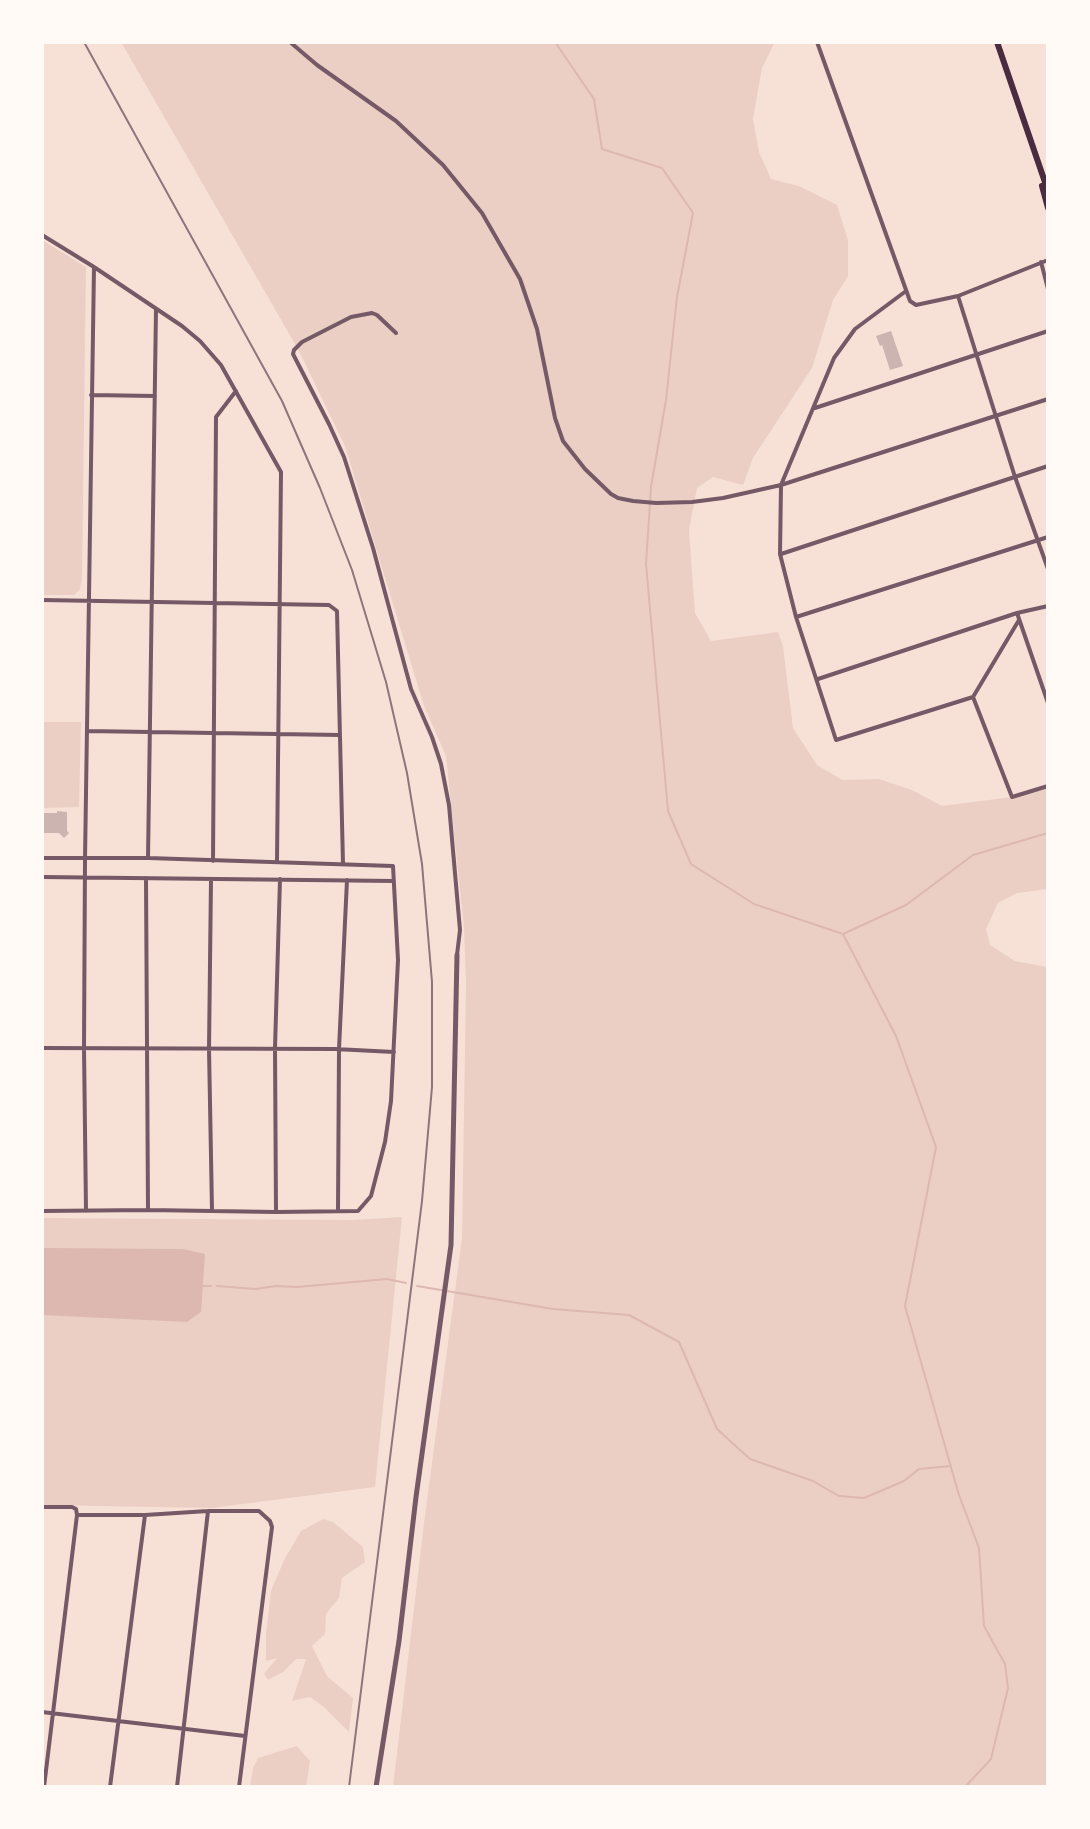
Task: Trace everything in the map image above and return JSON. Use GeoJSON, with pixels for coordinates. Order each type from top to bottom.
{"type":"FeatureCollection","features":[{"type":"Feature","properties":{"kind":"main road"},"geometry":{"type":"LineString","coordinates":[[997,42],[1048,191]]}},
{"type":"Feature","properties":{"kind":"main road"},"geometry":{"type":"LineString","coordinates":[[1038,166],[1048,182]]}},
{"type":"Feature","properties":{"kind":"main road"},"geometry":{"type":"LineString","coordinates":[[1038,166],[1048,208]]}},
{"type":"Feature","properties":{"kind":"street"},"geometry":{"type":"LineString","coordinates":[[290,42],[396,121],[443,165],[482,213],[520,279],[537,329],[555,418],[563,441],[585,469],[611,494],[633,501],[656,503],[723,498],[781,485],[1048,399]]}},
{"type":"Feature","properties":{"kind":"street"},"geometry":{"type":"LineString","coordinates":[[817,42],[910,301],[916,305],[958,296],[1048,260]]}},
{"type":"Feature","properties":{"kind":"street"},"geometry":{"type":"LineString","coordinates":[[42,235],[200,341],[221,365],[281,472],[277,861]]}},
{"type":"Feature","properties":{"kind":"street"},"geometry":{"type":"LineString","coordinates":[[1041,262],[1048,289]]}},
{"type":"Feature","properties":{"kind":"street"},"geometry":{"type":"LineString","coordinates":[[86,1211],[85,859],[94,267]]}},
{"type":"Feature","properties":{"kind":"street"},"geometry":{"type":"LineString","coordinates":[[906,291],[855,329],[834,358],[781,485],[780,554],[796,617],[836,740],[973,697],[1020,620]]}},
{"type":"Feature","properties":{"kind":"street"},"geometry":{"type":"LineString","coordinates":[[958,296],[1015,477],[1048,569]]}},
{"type":"Feature","properties":{"kind":"street"},"geometry":{"type":"LineString","coordinates":[[148,858],[156,309]]}},
{"type":"Feature","properties":{"kind":"street"},"geometry":{"type":"LineString","coordinates":[[376,1787],[399,1641],[451,1245],[460,930],[449,805],[441,764],[411,689],[373,548],[344,457],[293,354],[302,342],[351,317],[372,313],[396,333]]}},
{"type":"Feature","properties":{"kind":"street"},"geometry":{"type":"LineString","coordinates":[[814,408],[1048,331]]}},
{"type":"Feature","properties":{"kind":"street"},"geometry":{"type":"LineString","coordinates":[[213,861],[216,417],[236,391]]}},
{"type":"Feature","properties":{"kind":"street"},"geometry":{"type":"LineString","coordinates":[[91,395],[155,396]]}},
{"type":"Feature","properties":{"kind":"street"},"geometry":{"type":"LineString","coordinates":[[780,554],[1048,466]]}},
{"type":"Feature","properties":{"kind":"street"},"geometry":{"type":"LineString","coordinates":[[796,617],[1048,537]]}},
{"type":"Feature","properties":{"kind":"street"},"geometry":{"type":"LineString","coordinates":[[42,600],[329,605],[337,611],[343,864]]}},
{"type":"Feature","properties":{"kind":"street"},"geometry":{"type":"LineString","coordinates":[[817,679],[1017,613],[1048,606]]}},
{"type":"Feature","properties":{"kind":"street"},"geometry":{"type":"LineString","coordinates":[[1017,613],[1048,703]]}},
{"type":"Feature","properties":{"kind":"street"},"geometry":{"type":"LineString","coordinates":[[973,697],[1012,797],[1048,786]]}},
{"type":"Feature","properties":{"kind":"street"},"geometry":{"type":"LineString","coordinates":[[87,731],[340,735]]}},
{"type":"Feature","properties":{"kind":"street"},"geometry":{"type":"LineString","coordinates":[[42,858],[148,858],[393,866],[398,960],[391,1101],[385,1142],[371,1196],[358,1211],[42,1211]]}},
{"type":"Feature","properties":{"kind":"street"},"geometry":{"type":"LineString","coordinates":[[42,877],[394,881]]}},
{"type":"Feature","properties":{"kind":"street"},"geometry":{"type":"LineString","coordinates":[[146,878],[148,1210]]}},
{"type":"Feature","properties":{"kind":"street"},"geometry":{"type":"LineString","coordinates":[[211,879],[209,1049],[212,1210]]}},
{"type":"Feature","properties":{"kind":"street"},"geometry":{"type":"LineString","coordinates":[[276,1212],[275,1048],[280,879]]}},
{"type":"Feature","properties":{"kind":"street"},"geometry":{"type":"LineString","coordinates":[[338,1211],[339,1049],[347,880]]}},
{"type":"Feature","properties":{"kind":"street"},"geometry":{"type":"LineString","coordinates":[[42,1048],[275,1048],[394,1052]]}},
{"type":"Feature","properties":{"kind":"street"},"geometry":{"type":"LineString","coordinates":[[42,1507],[72,1507],[77,1515],[44,1787]]}},
{"type":"Feature","properties":{"kind":"street"},"geometry":{"type":"LineString","coordinates":[[177,1787],[208,1511]]}},
{"type":"Feature","properties":{"kind":"street"},"geometry":{"type":"LineString","coordinates":[[77,1515],[259,1511],[270,1521],[272,1527],[239,1787]]}},
{"type":"Feature","properties":{"kind":"street"},"geometry":{"type":"LineString","coordinates":[[110,1787],[145,1515]]}},
{"type":"Feature","properties":{"kind":"street"},"geometry":{"type":"LineString","coordinates":[[42,1712],[245,1736]]}},
{"type":"Feature","properties":{"kind":"shaded area"},"geometry":{"type":"Polygon","coordinates":[[[121,42],[775,42],[762,68],[753,119],[759,152],[771,179],[799,186],[837,205],[848,240],[848,276],[833,300],[812,368],[753,458],[743,485],[713,477],[697,488],[689,530],[695,613],[711,641],[778,632],[783,646],[793,728],[817,765],[842,780],[879,779],[912,790],[942,806],[1012,797],[1048,786],[1048,889],[1017,893],[998,903],[986,929],[990,945],[1015,961],[1048,967],[1048,1787],[393,1787],[462,1238],[466,984],[464,928],[446,756],[424,706],[345,446],[299,351],[121,42]]]}},
{"type":"Feature","properties":{"kind":"shaded area"},"geometry":{"type":"Polygon","coordinates":[[[42,240],[86,267],[82,579],[80,589],[74,595],[42,595],[42,240]]]}},
{"type":"Feature","properties":{"kind":"shaded area"},"geometry":{"type":"Polygon","coordinates":[[[42,722],[81,722],[79,807],[42,808],[42,722]]]}},
{"type":"Feature","properties":{"kind":"shaded area"},"geometry":{"type":"Polygon","coordinates":[[[402,1217],[375,1487],[212,1508],[42,1505],[42,1218],[352,1220],[402,1217]]]}},
{"type":"Feature","properties":{"kind":"shaded area"},"geometry":{"type":"Polygon","coordinates":[[[42,1248],[183,1249],[205,1254],[201,1312],[187,1322],[42,1315],[42,1248]]]}},
{"type":"Feature","properties":{"kind":"shaded area"},"geometry":{"type":"Polygon","coordinates":[[[323,1519],[333,1522],[363,1547],[365,1562],[342,1578],[339,1598],[326,1614],[325,1634],[312,1646],[327,1676],[353,1698],[349,1732],[310,1697],[292,1701],[306,1659],[296,1659],[283,1672],[268,1680],[264,1674],[277,1658],[266,1661],[271,1591],[301,1531],[323,1519]]]}},
{"type":"Feature","properties":{"kind":"shaded area"},"geometry":{"type":"Polygon","coordinates":[[[297,1746],[310,1761],[306,1787],[250,1787],[258,1758],[297,1746]]]}},
{"type":"Feature","properties":{"kind":"building"},"geometry":{"type":"Polygon","coordinates":[[[891,331],[903,366],[890,370],[876,336],[891,331]]]}},
{"type":"Feature","properties":{"kind":"building"},"geometry":{"type":"Polygon","coordinates":[[[67,812],[69,833],[64,838],[59,833],[42,833],[42,813],[67,812]]]}},
{"type":"Feature","properties":{"kind":"waterway"},"geometry":{"type":"LineString","coordinates":[[555,42],[594,99],[602,149],[662,168],[693,213],[677,297],[666,400],[651,487],[646,564],[668,811],[691,864],[754,904],[843,934],[896,1036],[936,1147],[905,1306],[959,1495],[979,1548],[984,1626],[1005,1664],[1008,1688],[991,1759],[965,1787]]}},
{"type":"Feature","properties":{"kind":"waterway"},"geometry":{"type":"LineString","coordinates":[[843,934],[906,905],[973,855],[1048,833]]}},
{"type":"Feature","properties":{"kind":"waterway"},"geometry":{"type":"LineString","coordinates":[[217,1286],[255,1289],[387,1279],[406,1283]]}},
{"type":"Feature","properties":{"kind":"waterway"},"geometry":{"type":"LineString","coordinates":[[203,1286],[211,1286]]}},
{"type":"Feature","properties":{"kind":"waterway"},"geometry":{"type":"LineString","coordinates":[[417,1286],[553,1309],[629,1315],[679,1342],[717,1429],[750,1459],[813,1481],[839,1496],[864,1498],[904,1481],[919,1469],[950,1466]]}},
{"type":"Feature","properties":{"kind":"railway"},"geometry":{"type":"LineString","coordinates":[[84,42],[282,401],[320,488],[352,570],[386,682],[407,773],[422,864],[432,982],[432,1087],[422,1201],[349,1787]]}}]}
